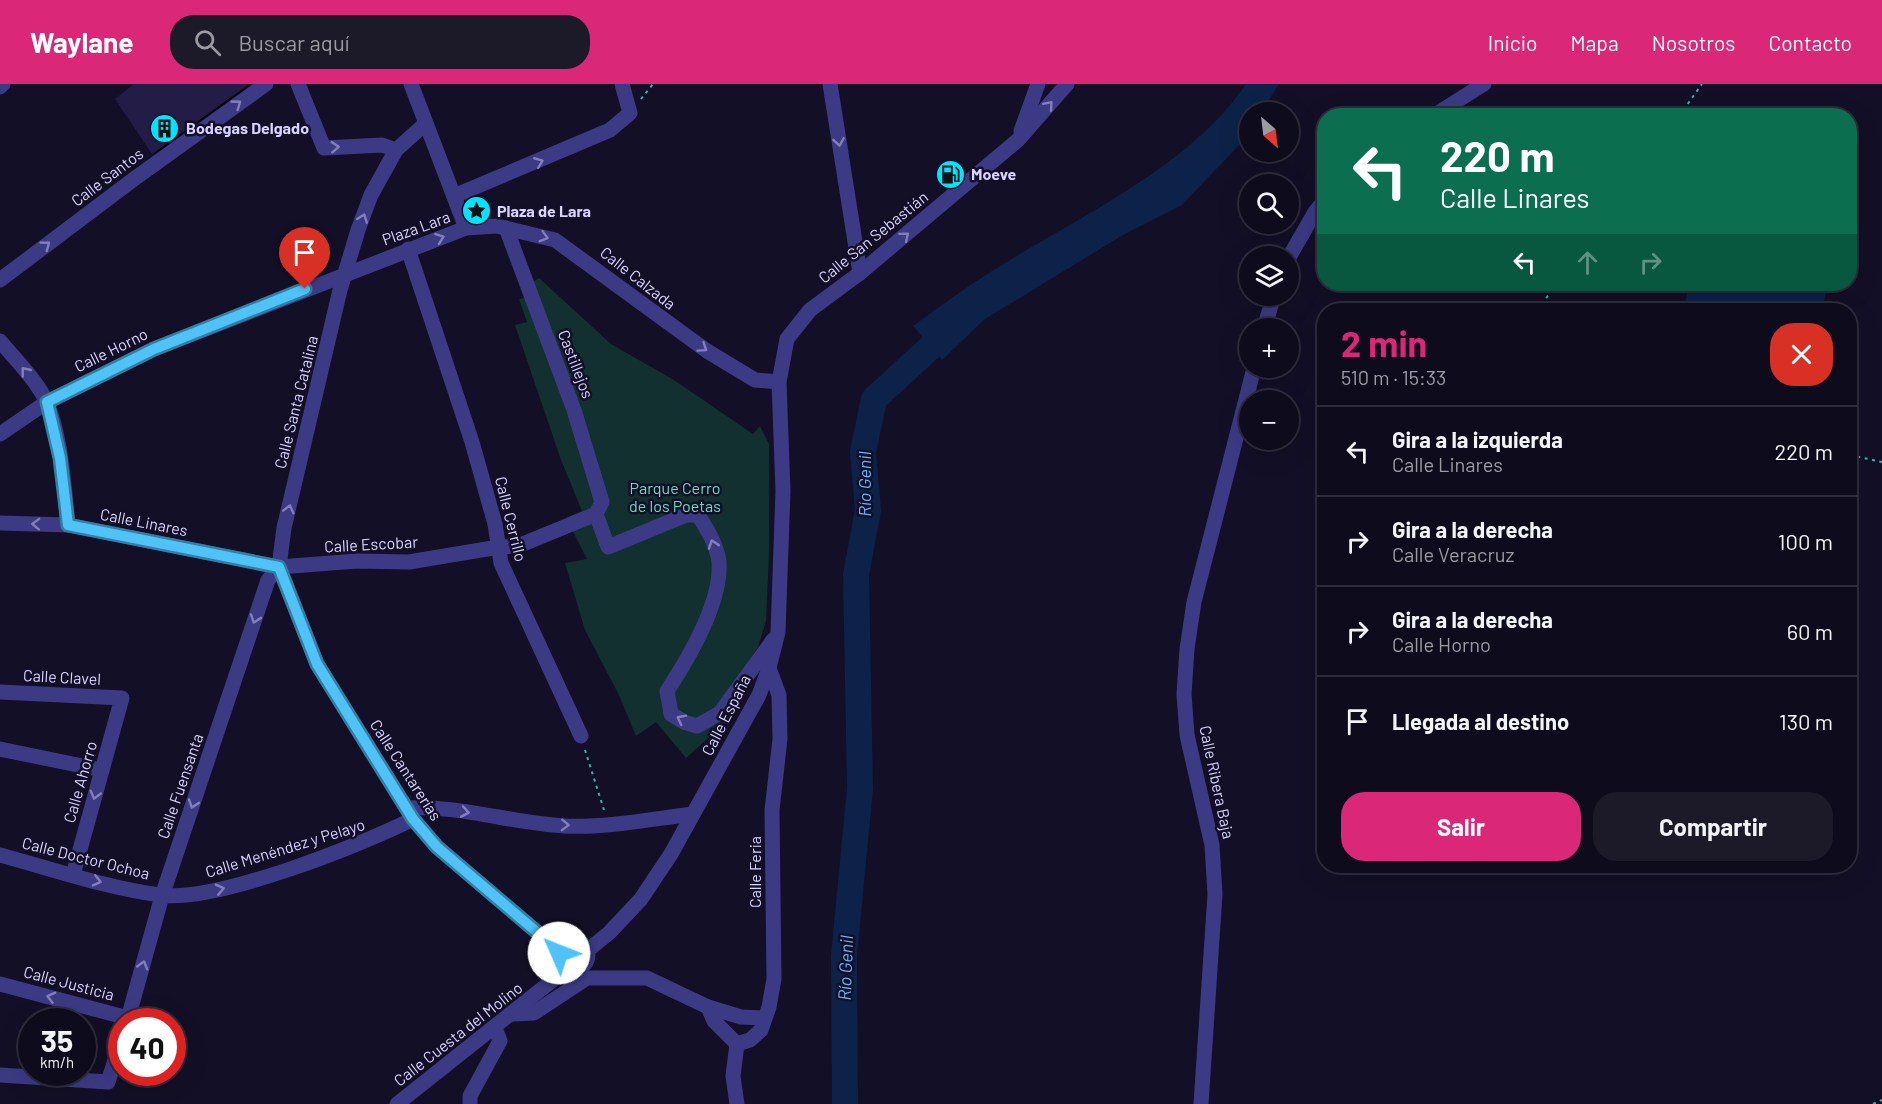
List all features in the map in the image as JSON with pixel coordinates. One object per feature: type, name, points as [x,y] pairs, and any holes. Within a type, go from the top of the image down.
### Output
[{"type":"street","name":"Calle Santos","points":[[0,280],[134,179],[266,84]]},
{"type":"street","points":[[298,84],[324,148],[382,145],[396,150]]},
{"type":"street","name":"Plaza Lara","points":[[346,274],[466,228],[411,84]]},
{"type":"street","points":[[454,196],[610,130],[630,113],[622,84]]},
{"type":"street","points":[[830,84],[860,273]]},
{"type":"street","points":[[1018,140],[1038,84]]},
{"type":"street","name":"Calle San Sebastián","points":[[780,382],[784,351],[795,328],[810,310],[860,273],[1018,140],[1067,84]]},
{"type":"street","points":[[1446,108],[1484,84]]},
{"type":"street","name":"Calle Santa Catalina","points":[[279,567],[284,528],[346,274],[371,195],[396,150],[425,124]]},
{"type":"street","points":[[1295,246],[1317,210]]},
{"type":"street","name":"Calle Calzada","points":[[466,228],[497,226],[555,240],[707,351],[755,380],[780,382]]},
{"type":"street","name":"Castillejos","points":[[506,228],[574,410],[602,502],[596,514]]},
{"type":"street","name":"Calle Cerrillo","points":[[408,249],[472,442],[501,563],[580,736]]},
{"type":"street","name":"Calle Horno","points":[[0,434],[47,402],[154,349],[346,274]]},
{"type":"street","points":[[0,341],[42,392],[47,402],[60,458],[68,525]]},
{"type":"street","name":"Calle Ribera Baja","points":[[1201,1104],[1215,894],[1212,845],[1187,735],[1184,694],[1187,649],[1194,602],[1251,378]]},
{"type":"street","name":"Calle España","points":[[588,950],[609,933],[641,899],[693,814],[759,695],[770,668],[778,632],[783,491],[780,382]]},
{"type":"street","points":[[596,514],[608,547],[686,515],[698,515],[711,537],[719,562],[716,587],[705,621],[687,662],[667,692],[671,714],[684,722],[697,726],[720,713],[778,632]]},
{"type":"street","name":"Calle Escobar","points":[[279,567],[357,561],[409,562],[518,546],[596,514]]},
{"type":"street","name":"Calle Linares","points":[[0,523],[68,525],[279,567]]},
{"type":"street","name":"Calle Cantarerías","points":[[279,567],[317,664],[410,813],[437,847],[538,933],[561,948]]},
{"type":"street","name":"Calle Fuensanta","points":[[131,1008],[162,896],[268,580],[279,567]]},
{"type":"street","name":"Calle Feria","points":[[737,1044],[750,1040],[760,1030],[770,1007],[774,979],[772,810],[780,739],[779,694],[770,668]]},
{"type":"street","name":"Calle Clavel","points":[[0,692],[122,698]]},
{"type":"street","name":"Calle Ahorro","points":[[73,875],[122,698]]},
{"type":"street","points":[[0,750],[102,770]]},
{"type":"street","points":[[410,813],[435,806],[564,826],[607,825],[693,814]]},
{"type":"street","name":"Calle Menéndez y Pelayo","points":[[162,896],[227,887],[377,837],[410,813]]},
{"type":"street","name":"Calle Doctor Ochoa","points":[[0,855],[162,896]]},
{"type":"street","points":[[573,940],[582,943],[588,950],[585,964],[577,969],[568,968],[561,962],[561,948],[573,940]]},
{"type":"street","name":"Calle Cuesta del Molino","points":[[398,1104],[568,968]]},
{"type":"street","points":[[513,1014],[534,1013],[587,978],[647,978],[708,1007],[741,1017],[764,1018]]},
{"type":"street","name":"Calle Justicia","points":[[0,984],[108,1014]]},
{"type":"street","points":[[708,1007],[714,1021],[737,1044],[733,1076],[736,1104]]},
{"type":"street","points":[[470,1104],[470,1096],[500,1041],[495,1028]]},
{"type":"street","points":[[0,1075],[108,1082]]},
{"type":"path","points":[[1685,108],[1702,84]]},
{"type":"path","points":[[1542,303],[1552,291]]},
{"type":"path","points":[[1857,457],[1882,462]]},
{"type":"path","points":[[580,736],[607,825]]},
{"type":"path","points":[[1873,1104],[1882,1100]]},
{"type":"green space","name":"Parque Cerro de los Poetas","points":[[539,278],[611,344],[674,380],[753,434],[760,426],[769,444],[769,554],[766,621],[758,647],[738,678],[749,686],[736,713],[686,758],[656,722],[636,736],[619,695],[585,630],[565,563],[587,559],[566,518],[582,511],[561,460],[515,325],[527,322],[519,299],[529,297],[534,281]]},
{"type":"water","points":[[1246,84],[1279,84],[1267,102],[1239,102],[1239,145],[1182,205],[1123,235],[985,319],[942,360],[913,326],[992,271],[1094,211],[1163,166],[1222,114]]},
{"type":"water","points":[[1688,291],[1826,291],[1824,303],[1685,303]]},
{"type":"building","name":"Bodegas Delgado","points":[[134,84],[249,84],[152,154],[115,99]]},
{"type":"waterway","name":"Río Genil","points":[[845,1104],[844,956],[860,788],[856,575],[868,510],[863,452],[874,399],[956,324]]},
{"type":"place","name":"Bodegas Delgado","points":[[165,128]]},
{"type":"place","name":"Moeve","points":[[950,174]]},
{"type":"place","name":"Plaza de Lara","points":[[476,211]]},
{"type":"route","points":[[305,289],[154,349],[47,402],[60,458],[68,525],[279,567],[317,664],[413,819],[437,847],[538,933],[561,948],[559,953]]}]
